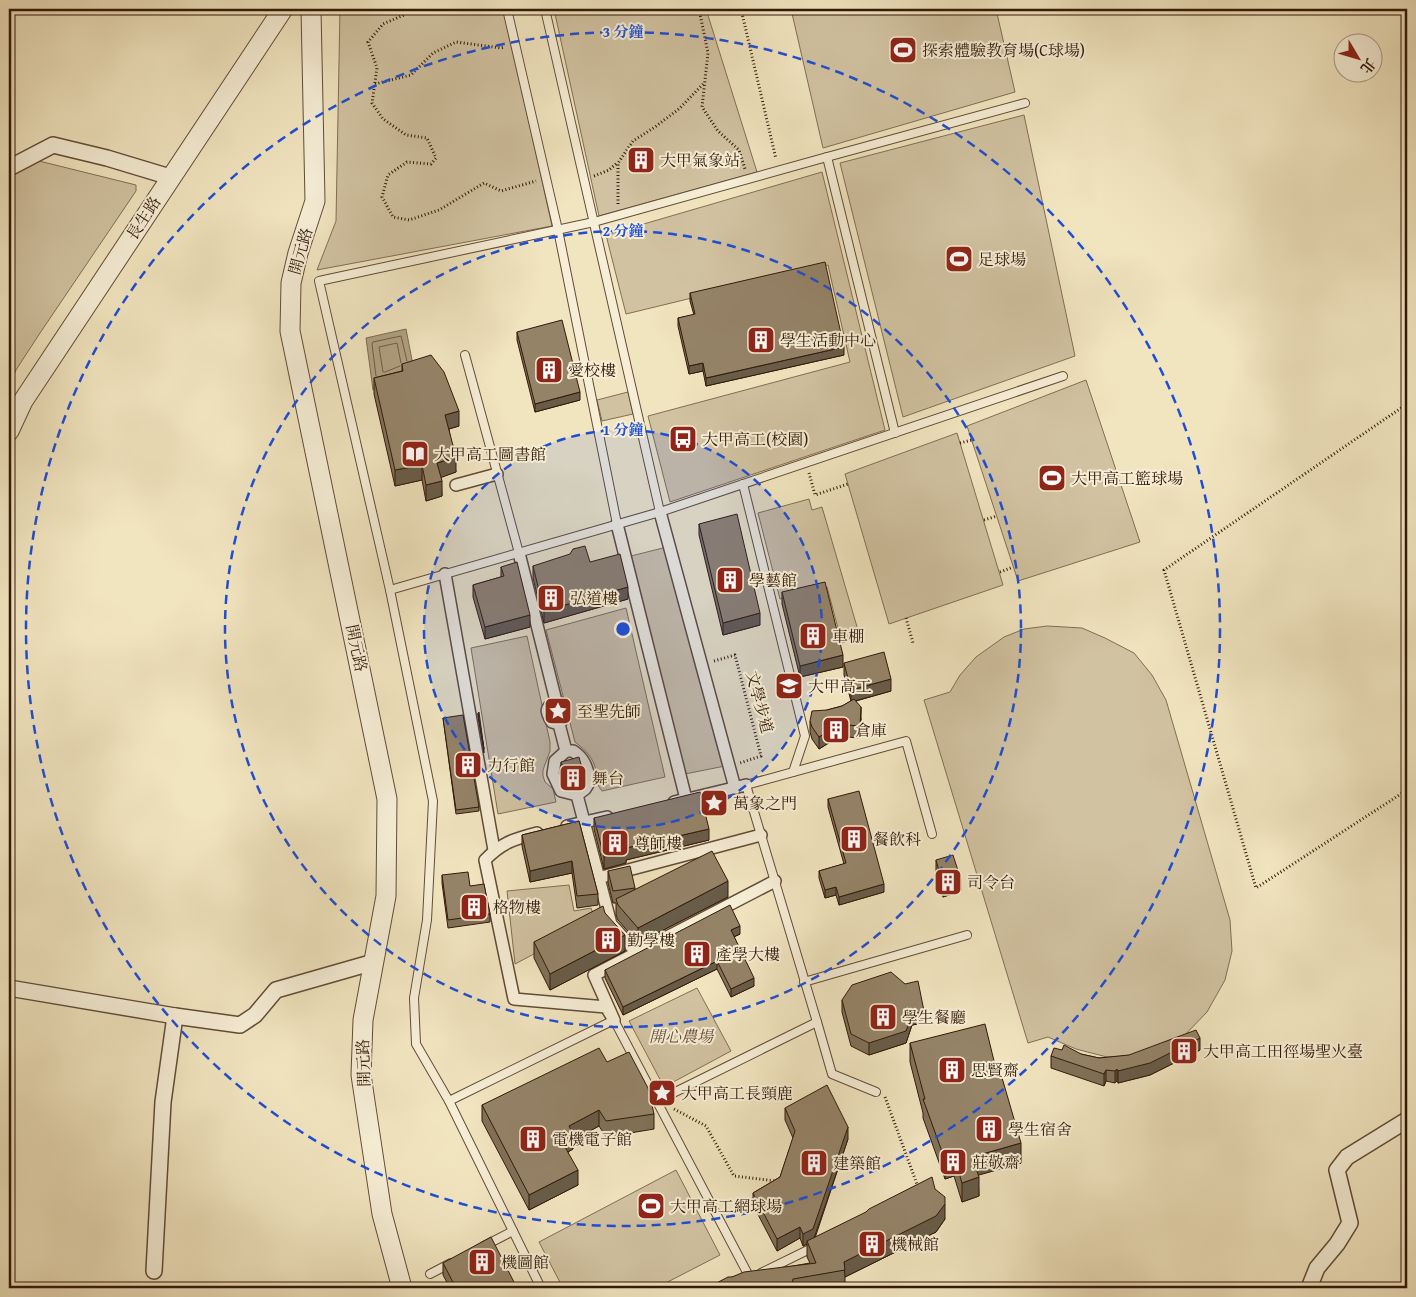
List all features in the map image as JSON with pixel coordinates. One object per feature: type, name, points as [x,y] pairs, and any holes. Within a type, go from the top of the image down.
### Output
[{"type":"street","name":"長生路","points":[[9,432],[23,401],[282,9]]},
{"type":"street","name":"開元路","points":[[311,9],[315,201],[298,253],[291,283],[290,331],[387,798],[386,896],[362,1020],[361,1075],[382,1214],[402,1288]]},
{"type":"street","points":[[9,168],[53,145],[107,158],[170,177]]},
{"type":"street","points":[[456,485],[497,474]]},
{"type":"street","points":[[658,806],[741,786],[729,766],[660,512]]},
{"type":"street","points":[[617,524],[686,799]]},
{"type":"street","points":[[519,553],[556,701],[564,705],[565,717],[559,724],[566,752]]},
{"type":"street","points":[[445,574],[494,850]]},
{"type":"street","points":[[573,751],[584,760],[589,774],[590,781],[585,789],[576,794],[561,791],[554,774],[555,760],[566,752],[573,751]]},
{"type":"street","points":[[576,794],[611,924],[637,953]]},
{"type":"street","points":[[614,1020],[606,1007],[514,999],[484,860],[494,850],[512,839],[621,814]]},
{"type":"street","points":[[598,878],[761,835]]},
{"type":"street","points":[[614,1020],[594,975],[775,881]]},
{"type":"street","points":[[9,988],[240,1025],[255,1015],[276,990],[374,962]]},
{"type":"street","points":[[154,1271],[163,1102],[175,1016]]},
{"type":"street","points":[[1309,1288],[1316,1268],[1337,1244],[1350,1223],[1337,1170],[1347,1157],[1407,1120]]},
{"type":"lane","points":[[507,9],[558,230],[617,524]]},
{"type":"lane","points":[[545,9],[660,512]]},
{"type":"lane","points":[[542,1288],[450,1101],[416,1044],[414,998],[427,920],[433,801],[390,590],[319,281],[594,222],[1025,103]]},
{"type":"lane","points":[[827,157],[895,433]]},
{"type":"lane","points":[[465,354],[519,553]]},
{"type":"lane","points":[[390,590],[660,512],[1063,376]]},
{"type":"lane","points":[[743,484],[805,736],[793,772]]},
{"type":"lane","points":[[876,1092],[832,1074],[761,835],[741,786],[906,741],[932,834]]},
{"type":"lane","points":[[804,982],[966,935]]},
{"type":"lane","points":[[450,1101],[614,1020],[658,1101],[747,1280],[820,1244]]},
{"type":"lane","points":[[658,1101],[817,1022]]},
{"type":"lane","points":[[480,1248],[513,1230]]},
{"type":"lane","points":[[430,1274],[455,1261]]},
{"type":"path","points":[[412,9],[404,15],[383,24],[368,42],[377,68],[372,103],[383,119],[406,135],[427,138],[436,158],[431,164],[407,162],[388,175],[382,198],[393,217],[409,220],[439,210],[484,184],[500,191],[546,179]]},
{"type":"path","points":[[699,9],[708,53],[702,107],[718,130],[739,150],[749,179]]},
{"type":"path","points":[[741,9],[779,170]]},
{"type":"path","points":[[375,84],[411,75],[434,53],[456,42],[501,48],[515,44]]},
{"type":"path","points":[[584,179],[609,170],[618,163],[633,141],[655,128],[680,108],[704,84]]},
{"type":"path","points":[[618,163],[618,215]]},
{"type":"path","points":[[1407,404],[1164,570],[1256,888],[1407,790]]},
{"type":"path","points":[[960,443],[972,440]]},
{"type":"path","points":[[805,463],[815,495],[848,484]]},
{"type":"path","points":[[984,520],[997,516]]},
{"type":"path","points":[[1000,572],[1013,567]]},
{"type":"path","points":[[906,618],[913,643]]},
{"type":"path","name":"文學步道","points":[[701,664],[735,655],[761,756],[729,766]]},
{"type":"path","points":[[876,1092],[885,1096],[920,1194]]},
{"type":"path","points":[[658,1101],[706,1126],[734,1176],[783,1182]]},
{"type":"green space","points":[[340,9],[504,9],[552,226],[317,270],[336,221]]},
{"type":"green space","points":[[554,9],[706,9],[757,172],[599,216]]},
{"type":"green space","name":"探索體驗教育場(C球場)","points":[[791,9],[996,9],[1015,92],[823,148]]},
{"type":"green space","name":"足球場","points":[[1024,115],[1075,356],[903,417],[840,163]]},
{"type":"green space","points":[[39,161],[136,185],[136,191],[38,336],[16,370],[9,385],[9,173]]},
{"type":"green space","points":[[822,172],[885,430],[670,502],[648,416],[850,362],[828,265],[626,314],[606,235]]},
{"type":"green space","name":"大甲高工籃球場","points":[[1086,380],[1140,542],[1018,581],[967,426]]},
{"type":"green space","points":[[628,392],[633,414],[602,421],[597,400]]},
{"type":"green space","points":[[957,433],[1003,585],[889,624],[845,474]]},
{"type":"green space","points":[[809,499],[812,510],[822,507],[860,637],[842,643],[827,587],[780,599],[758,513]]},
{"type":"green space","points":[[667,547],[725,766],[685,774],[627,557]]},
{"type":"green space","points":[[626,608],[665,777],[602,791],[597,781],[592,760],[575,742],[546,630]]},
{"type":"green space","points":[[1047,626],[1082,628],[1105,638],[1134,653],[1152,675],[1166,700],[1230,920],[1232,951],[1225,980],[1207,1012],[1183,1037],[1149,1052],[1111,1058],[1076,1049],[1048,1037],[1028,1043],[924,700],[950,692],[960,675],[976,657],[1004,637],[1024,629]]},
{"type":"green space","points":[[527,636],[550,742],[550,751],[543,770],[543,776],[545,782],[553,789],[556,802],[498,814],[471,648]]},
{"type":"green space","points":[[721,795],[724,800],[722,810],[712,813],[706,810],[704,800]]},
{"type":"green space","points":[[569,885],[574,911],[591,908],[596,921],[515,964],[507,891]]},
{"type":"green space","name":"開心農場","points":[[697,988],[731,1051],[664,1087],[629,1021]]},
{"type":"green space","name":"大甲高工網球場","points":[[676,1170],[720,1255],[656,1288],[563,1288],[539,1242]]},
{"type":"water","points":[[406,329],[412,360],[423,368],[373,390],[366,338]]},
{"type":"building","name":"學生活動中心","points":[[825,262],[844,347],[706,378],[703,363],[689,366],[678,318],[695,314],[690,293]]},
{"type":"building","name":"愛校樓","points":[[562,320],[580,392],[535,404],[517,332]]},
{"type":"building","points":[[431,355],[444,372],[459,411],[445,415],[456,457],[437,463],[442,481],[426,485],[422,465],[395,470],[374,378],[403,371],[402,364]]},
{"type":"building","name":"學藝館","points":[[737,514],[760,613],[723,623],[699,524]]},
{"type":"building","points":[[585,546],[590,562],[620,554],[628,587],[544,611],[533,566],[570,554],[573,549]]},
{"type":"building","points":[[517,562],[530,615],[485,627],[473,585],[504,576],[501,567]]},
{"type":"building","name":"車棚","points":[[825,582],[843,655],[800,666],[782,592]]},
{"type":"building","points":[[884,652],[891,679],[851,690],[844,663]]},
{"type":"building","points":[[854,699],[861,707],[860,726],[847,725],[835,727],[819,737],[810,721],[812,711],[842,706]]},
{"type":"building","points":[[479,712],[484,749],[478,713]]},
{"type":"building","points":[[463,715],[479,807],[456,810],[443,718]]},
{"type":"building","points":[[579,757],[582,768],[580,771],[571,774],[566,773],[561,762]]},
{"type":"building","name":"餐飲科","points":[[859,791],[884,884],[839,897],[836,887],[825,890],[819,871],[846,863],[828,799]]},
{"type":"building","points":[[700,792],[709,829],[626,848],[626,851],[604,857],[594,818]]},
{"type":"building","points":[[579,821],[598,894],[577,896],[572,861],[530,871],[522,835]]},
{"type":"building","points":[[712,851],[728,881],[638,928],[618,905],[616,899]]},
{"type":"building","points":[[953,855],[961,880],[943,885],[936,860]]},
{"type":"building","points":[[630,866],[635,888],[613,891],[608,871]]},
{"type":"building","name":"格物樓","points":[[468,872],[470,886],[484,884],[490,914],[448,920],[442,875]]},
{"type":"building","name":"產學大樓","points":[[730,905],[740,926],[731,930],[754,978],[731,989],[717,961],[623,1007],[605,970]]},
{"type":"building","points":[[603,906],[605,913],[625,935],[550,974],[534,942]]},
{"type":"building","name":"學生餐廳","points":[[891,972],[905,984],[918,981],[924,1011],[912,1014],[906,1031],[869,1043],[851,1034],[842,1000],[852,985]]},
{"type":"building","points":[[985,1024],[995,1065],[998,1064],[1021,1143],[972,1157],[979,1177],[962,1183],[954,1156],[945,1160],[923,1099],[925,1099],[910,1043]]},
{"type":"building","points":[[1196,1030],[1200,1038],[1150,1063],[1118,1071],[1117,1069],[1115,1071],[1106,1070],[1104,1074],[1051,1056],[1054,1048],[1062,1050],[1064,1045],[1081,1054],[1099,1058],[1129,1055]]},
{"type":"building","name":"電機電子館","points":[[599,1048],[607,1062],[629,1052],[648,1088],[654,1114],[606,1121],[599,1110],[569,1126],[573,1134],[561,1140],[578,1170],[529,1195],[482,1105]]},
{"type":"building","name":"建築館","points":[[827,1085],[848,1127],[813,1229],[803,1234],[800,1227],[777,1239],[753,1193],[780,1177],[795,1131],[785,1108]]},
{"type":"building","points":[[932,1177],[935,1189],[945,1197],[945,1204],[936,1216],[844,1262],[845,1270],[793,1279],[791,1288],[707,1288],[728,1277],[744,1272],[816,1263],[807,1241]]},
{"type":"building","name":"機圖館","points":[[491,1237],[517,1288],[456,1288],[443,1263]]},
{"type":"place","name":"探索體驗教育場(C球場)","points":[[903,50]]},
{"type":"place","name":"大甲氣象站","points":[[641,160]]},
{"type":"place","name":"足球場","points":[[959,259]]},
{"type":"place","name":"學生活動中心","points":[[761,340]]},
{"type":"place","name":"愛校樓","points":[[549,370]]},
{"type":"place","name":"大甲高工(校園)","points":[[683,439]]},
{"type":"place","name":"大甲高工圖書館","points":[[415,454]]},
{"type":"place","name":"大甲高工籃球場","points":[[1052,478]]},
{"type":"place","name":"學藝館","points":[[730,580]]},
{"type":"place","name":"弘道樓","points":[[551,598]]},
{"type":"place","name":"車棚","points":[[813,636]]},
{"type":"place","name":"大甲高工","points":[[789,686]]},
{"type":"place","name":"至聖先師","points":[[558,711]]},
{"type":"place","name":"倉庫","points":[[836,730]]},
{"type":"place","name":"力行館","points":[[468,765]]},
{"type":"place","name":"舞台","points":[[573,778]]},
{"type":"place","name":"萬象之門","points":[[714,803]]},
{"type":"place","name":"餐飲科","points":[[854,839]]},
{"type":"place","name":"尊師樓","points":[[615,843]]},
{"type":"place","name":"司令台","points":[[948,882]]},
{"type":"place","name":"格物樓","points":[[474,907]]},
{"type":"place","name":"勤學樓","points":[[608,940]]},
{"type":"place","name":"產學大樓","points":[[697,954]]},
{"type":"place","name":"學生餐廳","points":[[883,1017]]},
{"type":"place","name":"大甲高工田徑場聖火臺","points":[[1184,1051]]},
{"type":"place","name":"思賢齋","points":[[952,1070]]},
{"type":"place","name":"大甲高工長頸鹿","points":[[662,1093]]},
{"type":"place","name":"學生宿舍","points":[[989,1129]]},
{"type":"place","name":"電機電子館","points":[[533,1139]]},
{"type":"place","name":"莊敬齋","points":[[953,1162]]},
{"type":"place","name":"建築館","points":[[814,1163]]},
{"type":"place","name":"大甲高工網球場","points":[[651,1206]]},
{"type":"place","name":"機械館","points":[[872,1244]]},
{"type":"place","name":"機圖館","points":[[482,1262]]}]
